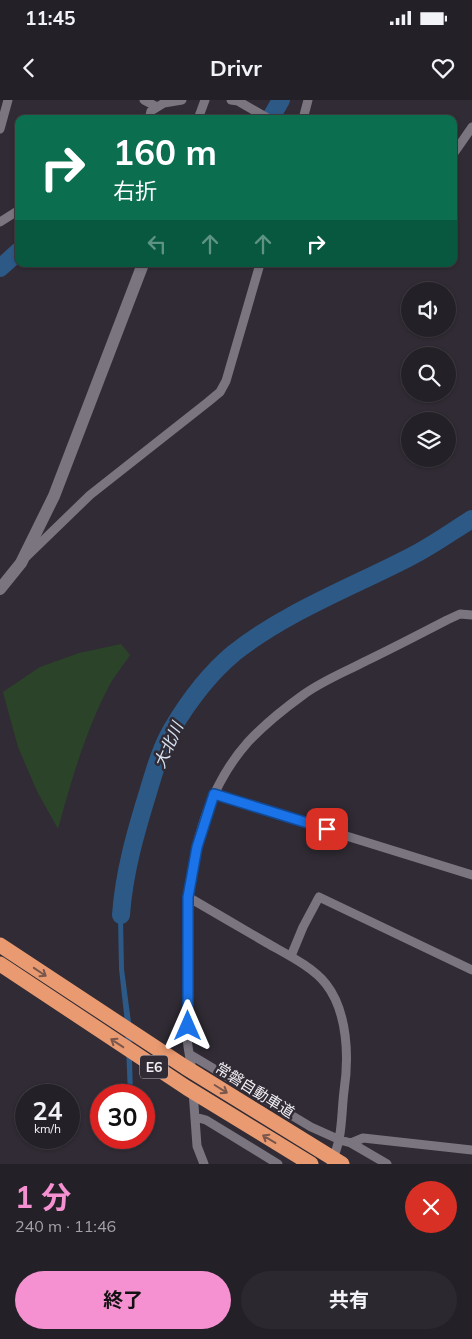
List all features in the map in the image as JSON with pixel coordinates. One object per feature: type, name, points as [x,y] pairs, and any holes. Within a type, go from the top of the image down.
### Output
[{"type":"highway","name":"常磐自動車道","points":[[0,945],[337,1164]]},
{"type":"highway","name":"E6","points":[[0,964],[187,1088],[311,1164]]},
{"type":"street","points":[[0,129],[8,100]]},
{"type":"street","points":[[144,100],[157,107]]},
{"type":"street","points":[[150,115],[151,111],[164,103],[182,100]]},
{"type":"street","points":[[199,115],[205,100]]},
{"type":"street","points":[[231,100],[238,101],[262,115]]},
{"type":"street","points":[[304,115],[308,100]]},
{"type":"street","points":[[457,149],[472,127]]},
{"type":"street","points":[[2,218],[15,212]]},
{"type":"street","points":[[21,563],[54,496],[142,267]]},
{"type":"street","points":[[0,588],[21,563],[90,495],[165,438],[220,392],[226,381],[259,267]]},
{"type":"street","points":[[204,1164],[197,1146],[191,1055],[187,1036],[188,897],[197,847],[214,794],[248,742],[304,694],[325,681],[447,620],[460,614],[471,614]]},
{"type":"street","points":[[214,794],[472,875]]},
{"type":"street","points":[[188,897],[291,956],[318,976],[326,984],[334,997],[344,1028],[347,1074],[340,1140],[336,1152],[337,1164]]},
{"type":"street","points":[[291,956],[303,927],[319,897],[472,970]]},
{"type":"street","points":[[191,1055],[311,1127],[350,1143],[387,1164]]},
{"type":"street","points":[[195,1117],[206,1120],[278,1164]]},
{"type":"street","points":[[350,1143],[363,1138],[472,1150]]},
{"type":"green space","points":[[121,644],[130,655],[110,684],[92,722],[73,775],[58,829],[37,791],[18,747],[3,692],[40,667],[79,653]]},
{"type":"water","points":[[120,890],[125,891],[123,918],[124,969],[131,1022],[133,1084],[128,1084],[125,1023],[119,969],[118,917]]},
{"type":"waterway","points":[[272,115],[281,100]]},
{"type":"waterway","points":[[0,268],[15,255]]},
{"type":"waterway","name":"大北川","points":[[121,915],[131,852],[159,759],[168,736],[178,719],[208,679],[234,653],[275,625],[418,553],[472,519]]},
{"type":"route","points":[[188,1026],[188,897],[197,847],[214,794],[327,829]]}]
